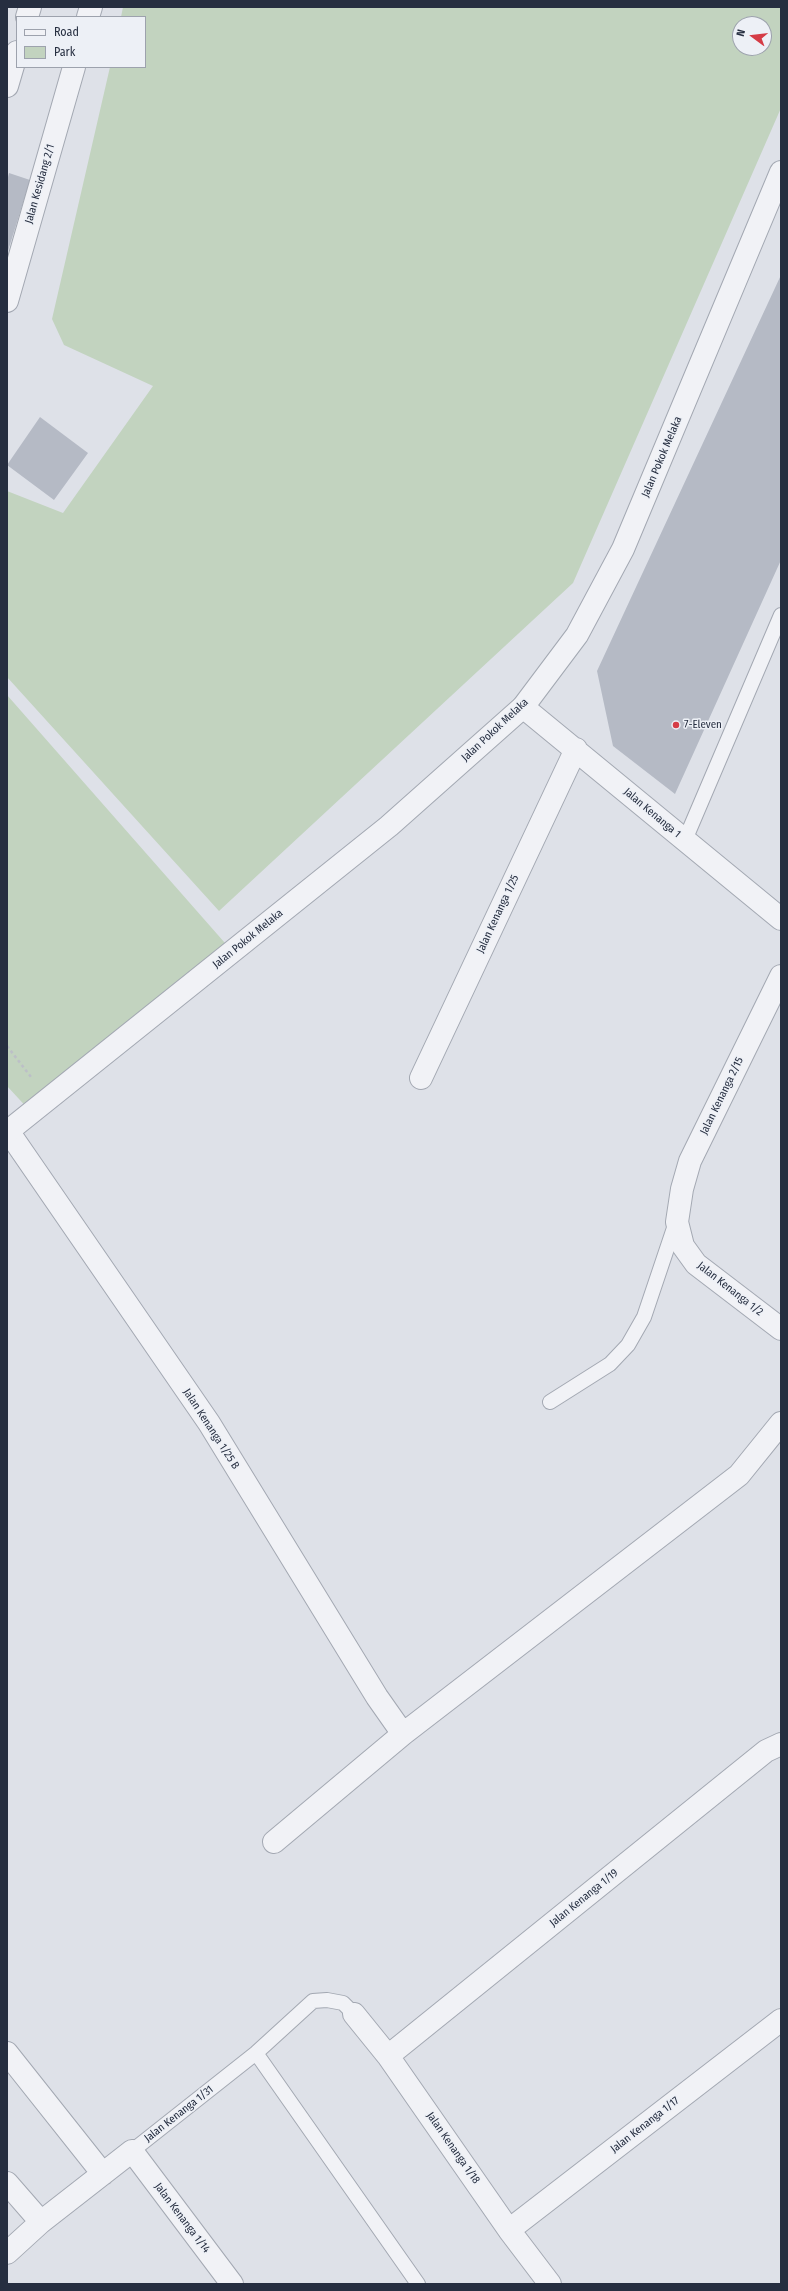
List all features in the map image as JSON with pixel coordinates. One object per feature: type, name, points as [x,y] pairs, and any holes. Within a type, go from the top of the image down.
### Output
[{"type":"street","points":[[7,86],[16,55]]},
{"type":"street","name":"Jalan Kesidang 2/1","points":[[7,301],[74,68]]},
{"type":"street","name":"Jalan Pokok Melaka","points":[[8,1131],[389,826],[523,707],[577,635],[623,549],[781,172]]},
{"type":"street","name":"Jalan Kenanga 1","points":[[523,707],[781,919]]},
{"type":"street","name":"Jalan Kenanga 1/25","points":[[421,1078],[576,749]]},
{"type":"street","name":"Jalan Kenanga 2/15","points":[[677,1222],[682,1189],[690,1161],[781,976]]},
{"type":"street","name":"Jalan Kenanga 1/25 B","points":[[8,1131],[209,1423],[377,1696],[403,1734]]},
{"type":"street","name":"Jalan Kenanga 1/2","points":[[677,1222],[683,1246],[696,1264],[781,1329]]},
{"type":"street","points":[[274,1842],[403,1734],[740,1475],[781,1422]]},
{"type":"street","name":"Jalan Kenanga 1/19","points":[[388,2056],[766,1751],[781,1744]]},
{"type":"street","name":"Jalan Kenanga 1/18","points":[[354,2014],[388,2056],[509,2230],[550,2284]]},
{"type":"street","name":"Jalan Kenanga 1/17","points":[[509,2230],[781,2020]]},
{"type":"street","points":[[7,2053],[103,2174]]},
{"type":"street","name":"Jalan Kenanga 1/31","points":[[7,2253],[41,2222],[132,2151]]},
{"type":"street","name":"Jalan Kenanga 1/14","points":[[132,2151],[232,2284]]},
{"type":"street","points":[[7,2183],[41,2222]]},
{"type":"lane","points":[[685,840],[781,615]]},
{"type":"lane","points":[[550,1402],[610,1364],[628,1345],[644,1318],[677,1222]]},
{"type":"lane","name":"Jalan Kenanga 1/31","points":[[132,2151],[256,2053],[312,2002],[327,2000],[343,2003],[354,2014]]},
{"type":"lane","points":[[256,2053],[418,2284]]},
{"type":"path","points":[[7,1046],[48,1099]]},
{"type":"green space","points":[[123,7],[781,7],[781,108],[573,583],[219,911],[7,677],[7,491],[63,513],[153,386],[64,345],[52,319],[110,68],[146,68],[146,16],[121,16]]},
{"type":"green space","points":[[7,695],[232,951],[31,1112],[7,1086]]},
{"type":"building","points":[[9,173],[30,180],[8,251],[7,181]]},
{"type":"building","points":[[781,275],[781,560],[675,794],[613,746],[597,671]]},
{"type":"building","points":[[40,417],[88,453],[54,500],[7,465]]},
{"type":"place","name":"7-Eleven","points":[[676,725]]}]
